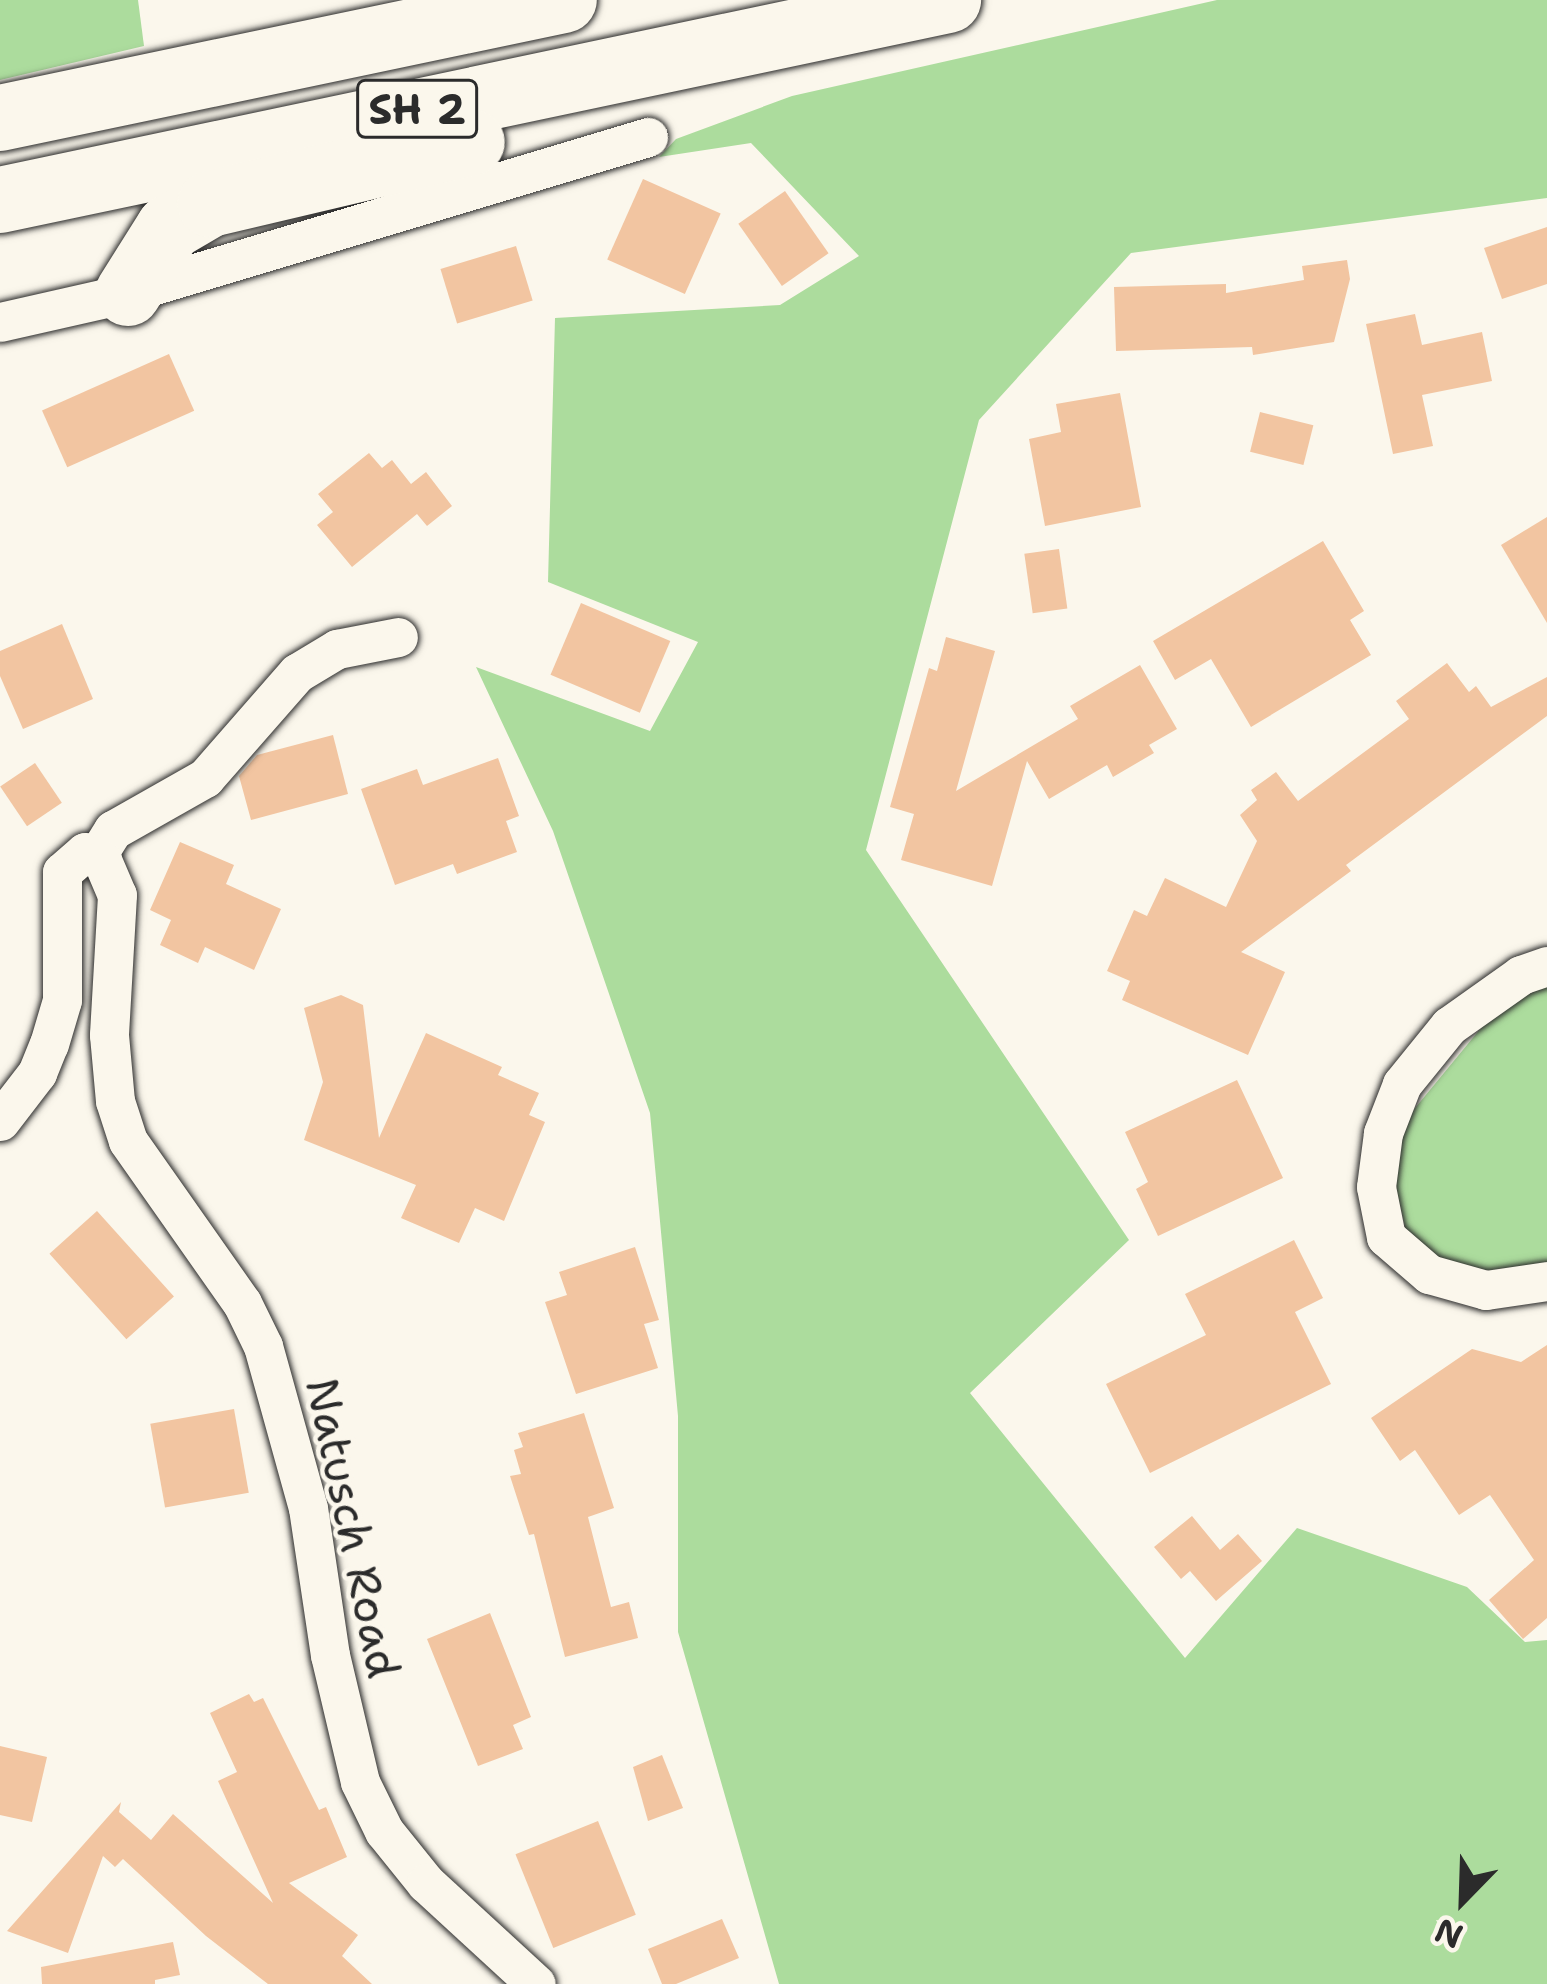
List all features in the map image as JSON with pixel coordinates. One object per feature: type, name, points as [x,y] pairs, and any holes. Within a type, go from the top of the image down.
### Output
[{"type":"highway","name":"SH 2","points":[[0,118],[564,0]]},
{"type":"highway","name":"SH 2","points":[[0,200],[948,0]]},
{"type":"highway","points":[[128,292],[169,228],[209,205],[491,137],[836,24]]},
{"type":"street","points":[[0,322],[128,292],[648,136]]},
{"type":"street","points":[[0,1120],[37,1073],[62,1000],[62,872],[74,857],[86,852],[96,857],[112,830],[205,778],[297,673],[338,649],[398,638]]},
{"type":"street","name":"Natusch Road","points":[[96,857],[111,873],[117,896],[109,1035],[115,1101],[128,1141],[242,1303],[263,1346],[308,1508],[341,1715],[360,1782],[384,1831],[426,1883],[536,1984]]},
{"type":"street","points":[[1547,966],[1521,975],[1449,1026],[1402,1084],[1383,1133],[1376,1187],[1386,1238],[1430,1274],[1486,1290],[1547,1281]]},
{"type":"green space","points":[[0,0],[138,0],[144,46],[0,80]]},
{"type":"green space","points":[[1217,0],[1547,0],[1547,198],[1131,253],[979,420],[866,850],[1129,1240],[970,1393],[1185,1658],[1297,1528],[1467,1587],[1525,1642],[1547,1640],[1547,1984],[779,1984],[678,1632],[678,1416],[650,1113],[553,831],[476,667],[650,731],[698,642],[548,582],[555,318],[780,305],[859,256],[751,143],[659,157],[676,139],[792,96]]},
{"type":"green space","points":[[1547,985],[1547,1264],[1490,1271],[1436,1259],[1407,1235],[1392,1173],[1397,1130],[1495,1011]]},
{"type":"building","points":[[643,179],[721,214],[685,294],[607,259]]},
{"type":"building","points":[[785,191],[829,253],[782,286],[738,224]]},
{"type":"building","points":[[1547,227],[1547,284],[1502,299],[1484,248]]},
{"type":"building","points":[[516,246],[533,301],[457,324],[440,269]]},
{"type":"building","points":[[1347,260],[1350,279],[1334,342],[1253,355],[1252,347],[1116,351],[1114,287],[1226,284],[1226,293],[1304,280],[1302,266]]},
{"type":"building","points":[[1415,314],[1422,345],[1482,332],[1492,381],[1422,395],[1433,446],[1393,454],[1366,324]]},
{"type":"building","points":[[169,354],[194,411],[67,467],[42,411]]},
{"type":"building","points":[[1120,393],[1141,507],[1045,526],[1029,439],[1061,432],[1056,404]]},
{"type":"building","points":[[1260,412],[1313,425],[1303,465],[1250,452]]},
{"type":"building","points":[[369,453],[382,468],[392,460],[411,484],[426,472],[452,506],[427,526],[417,514],[352,567],[317,525],[333,512],[318,494]]},
{"type":"building","points":[[1547,517],[1547,623],[1501,545]]},
{"type":"building","points":[[1323,541],[1364,611],[1350,620],[1371,655],[1251,727],[1211,659],[1175,680],[1153,641]]},
{"type":"building","points":[[1059,549],[1067,608],[1033,613],[1024,554]]},
{"type":"building","points":[[581,603],[670,641],[640,713],[551,675]]},
{"type":"building","points":[[62,624],[93,699],[23,729],[0,676],[0,651]]},
{"type":"building","points":[[946,637],[995,651],[956,791],[1078,719],[1070,706],[1140,665],[1177,729],[1149,745],[1154,753],[1113,777],[1107,765],[1049,799],[1027,761],[992,886],[901,860],[914,814],[890,807],[929,668],[937,671]]},
{"type":"building","points":[[1447,663],[1469,692],[1476,686],[1491,707],[1547,677],[1547,716],[1346,865],[1351,871],[1241,952],[1285,972],[1248,1055],[1122,1000],[1130,981],[1107,971],[1134,910],[1147,916],[1165,878],[1226,907],[1257,841],[1240,815],[1257,800],[1251,790],[1276,772],[1298,801],[1409,719],[1396,701]]},
{"type":"building","points":[[333,735],[348,794],[251,820],[239,776],[257,755]]},
{"type":"building","points":[[498,758],[519,816],[506,821],[517,852],[457,874],[453,864],[395,885],[361,789],[417,769],[423,785]]},
{"type":"building","points":[[35,763],[62,803],[27,826],[0,786]]},
{"type":"building","points":[[180,842],[234,865],[226,884],[281,909],[254,970],[205,947],[198,963],[160,945],[171,920],[150,910]]},
{"type":"building","points":[[341,995],[363,1005],[379,1138],[426,1033],[502,1067],[498,1075],[539,1093],[529,1115],[545,1122],[504,1221],[475,1208],[459,1243],[401,1218],[416,1185],[304,1140],[323,1082],[304,1008]]},
{"type":"building","points":[[1237,1080],[1283,1178],[1158,1236],[1136,1189],[1148,1182],[1125,1132]]},
{"type":"building","points":[[97,1211],[174,1296],[126,1339],[49,1254]]},
{"type":"building","points":[[1294,1240],[1323,1298],[1295,1312],[1331,1384],[1150,1473],[1106,1384],[1206,1335],[1185,1294]]},
{"type":"building","points":[[635,1247],[659,1320],[644,1324],[658,1368],[576,1394],[545,1302],[567,1295],[559,1272]]},
{"type":"building","points":[[1547,1345],[1547,1618],[1523,1639],[1489,1600],[1534,1560],[1490,1495],[1459,1515],[1415,1450],[1400,1461],[1371,1418],[1472,1349],[1521,1362]]},
{"type":"building","points":[[234,1409],[249,1493],[165,1507],[150,1424]]},
{"type":"building","points":[[584,1413],[614,1508],[588,1517],[611,1607],[629,1602],[638,1638],[565,1657],[534,1534],[529,1535],[510,1476],[521,1474],[514,1450],[523,1447],[518,1433]]},
{"type":"building","points":[[1192,1516],[1220,1550],[1238,1534],[1262,1561],[1216,1601],[1190,1571],[1181,1579],[1154,1547]]},
{"type":"building","points":[[490,1613],[531,1717],[513,1725],[523,1749],[478,1766],[427,1639]]},
{"type":"building","points":[[249,1694],[254,1702],[263,1698],[319,1810],[326,1807],[347,1857],[289,1883],[358,1935],[342,1956],[372,1984],[268,1984],[206,1936],[123,1859],[115,1867],[103,1856],[68,1953],[7,1931],[121,1802],[119,1812],[151,1840],[173,1814],[273,1903],[218,1781],[237,1772],[210,1713]]},
{"type":"building","points":[[0,1746],[47,1757],[32,1822],[0,1815]]},
{"type":"building","points":[[662,1755],[683,1808],[648,1821],[633,1767]]},
{"type":"building","points":[[598,1821],[636,1915],[553,1948],[515,1854]]},
{"type":"building","points":[[722,1919],[739,1958],[676,1984],[662,1984],[648,1949]]},
{"type":"building","points":[[173,1942],[180,1975],[155,1980],[155,1984],[42,1984],[41,1967]]}]
